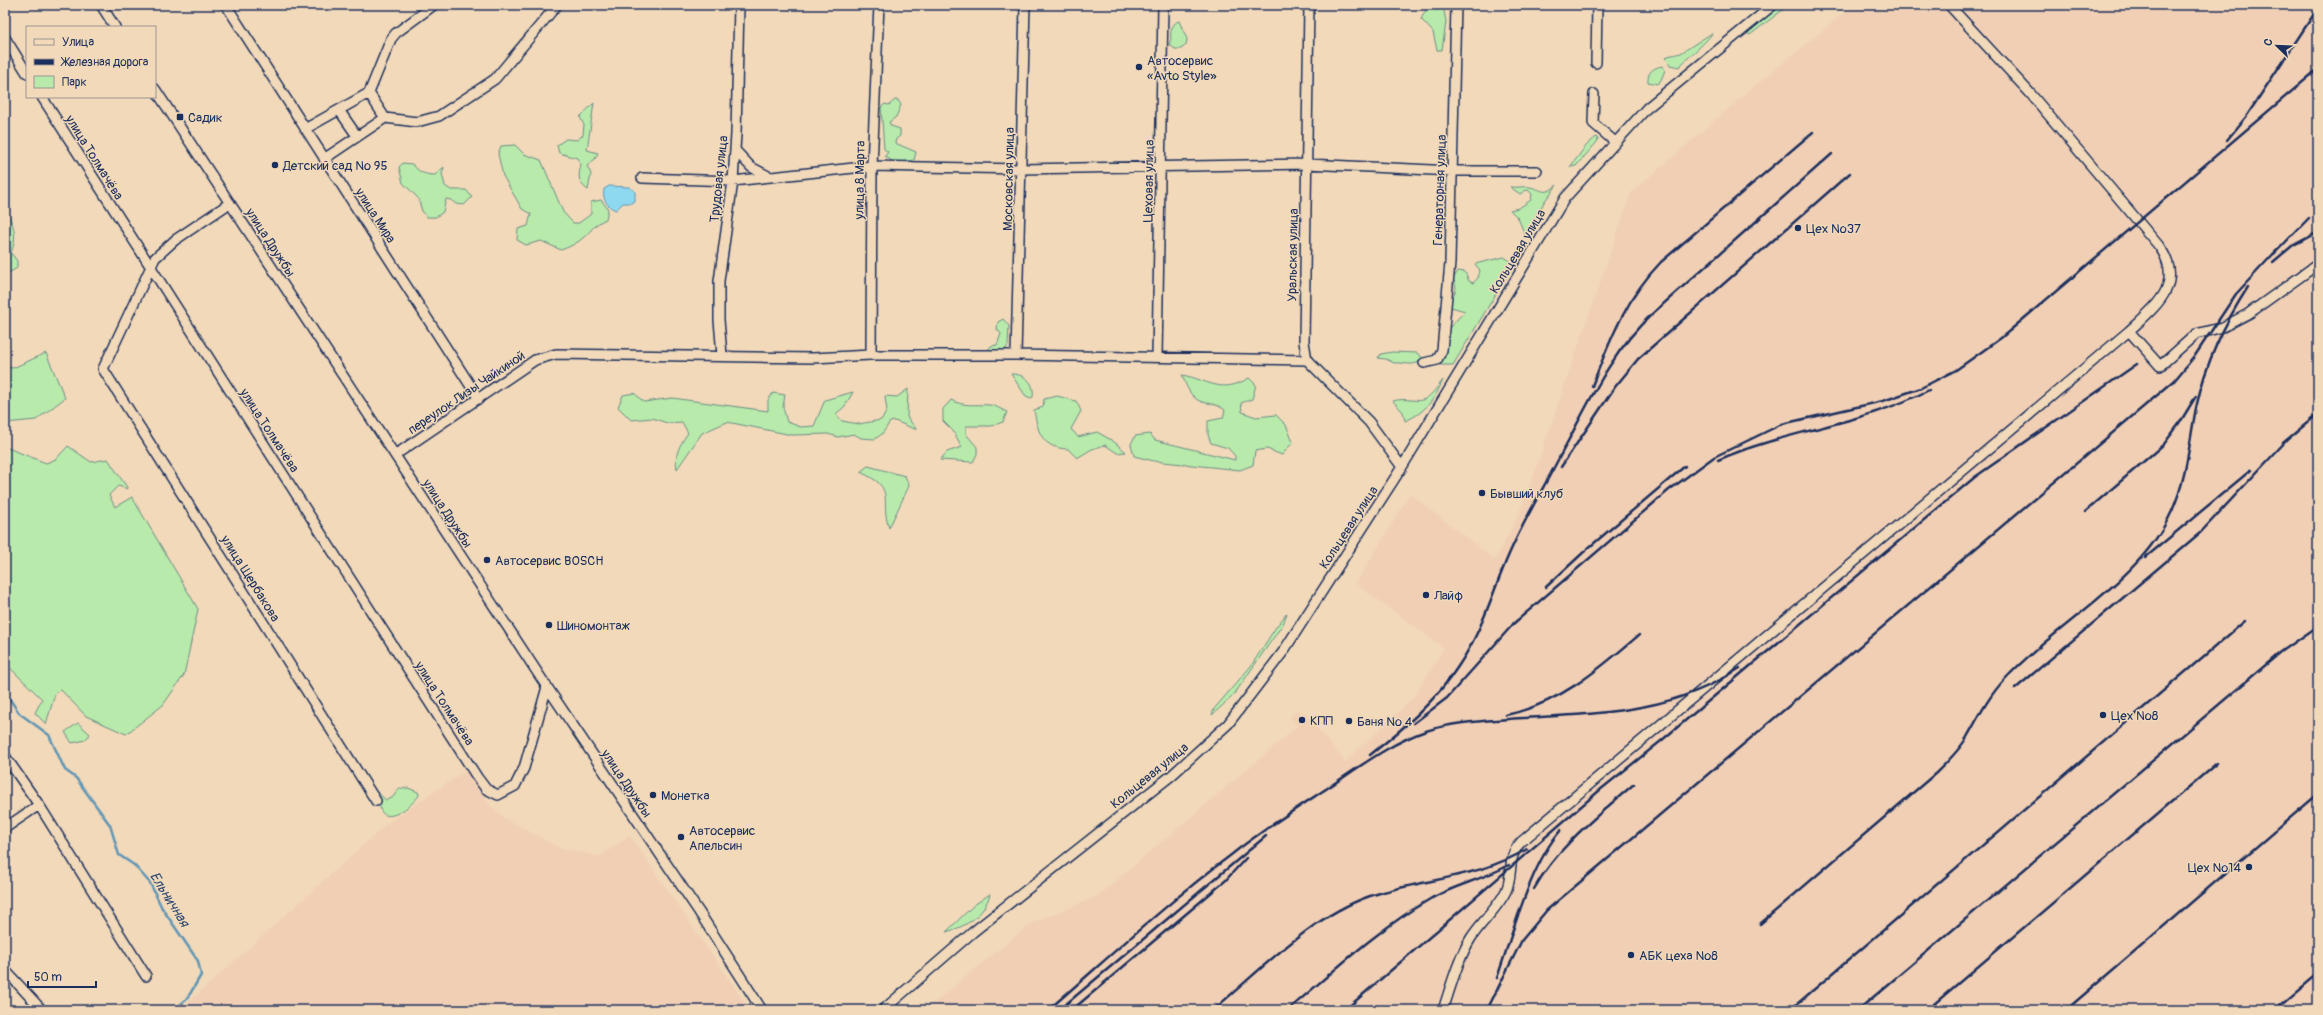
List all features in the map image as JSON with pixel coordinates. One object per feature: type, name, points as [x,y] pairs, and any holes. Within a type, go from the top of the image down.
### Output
[{"type":"street","points":[[101,5],[114,26]]},
{"type":"street","name":"улица Мира","points":[[226,5],[479,399]]},
{"type":"street","points":[[305,129],[369,93],[391,39],[396,33],[434,5]]},
{"type":"street","points":[[324,158],[385,118],[417,122],[439,116],[495,79],[557,5]]},
{"type":"street","name":"Трудовая улица","points":[[722,355],[719,320],[719,281],[733,181],[739,5]]},
{"type":"street","name":"улица 8 Марта","points":[[871,355],[872,166],[879,5]]},
{"type":"street","name":"Московская улица","points":[[1016,355],[1025,5]]},
{"type":"street","name":"Цеховая улица","points":[[1158,357],[1162,166],[1163,5]]},
{"type":"street","name":"Уральская улица","points":[[1307,360],[1304,342],[1309,5]]},
{"type":"street","name":"Генераторная улица","points":[[1424,362],[1437,360],[1442,350],[1450,263],[1456,5]]},
{"type":"street","points":[[1596,63],[1597,5]]},
{"type":"street","name":"Кольцевая улица","points":[[883,1010],[979,927],[1172,775],[1228,724],[1286,646],[1402,467],[1547,224],[1565,198],[1615,142],[1668,90],[1773,5]]},
{"type":"street","points":[[1443,1010],[1471,938],[1503,897],[1507,889],[1511,858],[1521,842],[2129,331],[2159,301],[2166,290],[2170,269],[2168,258],[2030,93],[1949,5]]},
{"type":"street","points":[[5,38],[26,71]]},
{"type":"street","name":"улица Дружбы","points":[[156,91],[547,688],[700,912],[762,1010]]},
{"type":"street","points":[[369,93],[385,118]]},
{"type":"street","points":[[1594,94],[1593,123],[1615,142]]},
{"type":"street","name":"улица Толмачёва","points":[[43,98],[150,268],[486,789],[498,795],[515,786],[524,768],[547,688]]},
{"type":"street","points":[[339,110],[357,136]]},
{"type":"street","points":[[735,150],[752,167],[770,177]]},
{"type":"street","points":[[642,178],[733,181],[872,166],[1021,169],[1307,164],[1453,172],[1537,171]]},
{"type":"street","points":[[150,268],[162,250],[230,203]]},
{"type":"street","points":[[2129,331],[2160,366],[2196,334],[2223,327],[2239,320],[2318,264]]},
{"type":"street","name":"улица Щербакова","points":[[150,268],[103,369],[376,801]]},
{"type":"street","name":"переулок Лизы Чайкиной","points":[[395,456],[536,360],[546,356],[722,355],[813,358],[871,355],[1016,355],[1307,360]]},
{"type":"street","points":[[1307,360],[1369,422],[1402,467]]},
{"type":"street","points":[[5,756],[39,805],[146,976]]},
{"type":"street","points":[[5,828],[39,805]]},
{"type":"street","points":[[5,970],[42,1010]]},
{"type":"shaded area","points":[[1854,5],[2318,5],[2318,1010],[925,1010],[1032,923],[1096,897],[1109,887],[1298,726],[1290,717],[1298,710],[1301,713],[1303,711],[1345,762],[1413,698],[1444,648],[1356,584],[1410,494],[1495,560],[1518,516],[1531,483],[1631,193],[1756,85]]},
{"type":"shaded area","points":[[467,770],[490,805],[504,818],[562,849],[600,856],[630,836],[750,1010],[180,1010],[388,823]]},
{"type":"green space","points":[[1429,5],[1443,5],[1446,22],[1442,50],[1437,50],[1433,32],[1421,19]]},
{"type":"green space","points":[[1782,5],[1789,5],[1750,35],[1746,33]]},
{"type":"green space","points":[[1179,21],[1187,39],[1186,45],[1181,49],[1175,49],[1169,44],[1174,24]]},
{"type":"green space","points":[[1712,33],[1711,36],[1679,67],[1670,65],[1666,58],[1668,56],[1681,53]]},
{"type":"green space","points":[[1662,66],[1665,70],[1661,80],[1657,84],[1648,82],[1648,76],[1651,71]]},
{"type":"green space","points":[[895,100],[898,100],[901,105],[896,117],[889,122],[891,126],[900,129],[900,136],[896,139],[895,143],[916,152],[914,160],[895,163],[885,156],[888,152],[884,149],[881,107],[885,104],[889,105]]},
{"type":"green space","points":[[594,103],[587,150],[598,153],[595,159],[587,166],[591,174],[588,190],[582,185],[579,176],[581,165],[577,158],[559,153],[557,145],[566,139],[577,140],[583,135],[584,125],[580,117]]},
{"type":"green space","points":[[1596,137],[1598,139],[1597,142],[1576,166],[1570,167],[1586,146]]},
{"type":"green space","points":[[515,145],[524,154],[541,160],[563,212],[573,223],[579,223],[591,214],[591,202],[601,200],[608,209],[606,219],[596,225],[579,241],[561,250],[541,241],[526,245],[517,240],[518,229],[528,226],[531,214],[522,209],[503,176],[498,154],[501,146]]},
{"type":"green space","points":[[403,163],[412,164],[422,172],[431,175],[435,175],[444,167],[442,174],[445,186],[451,190],[466,190],[472,197],[464,205],[456,204],[451,200],[446,199],[443,212],[436,217],[427,217],[422,211],[418,198],[403,183],[399,167]]},
{"type":"green space","points":[[1557,185],[1544,202],[1527,235],[1525,235],[1518,218],[1510,210],[1519,208],[1531,200],[1532,194],[1528,190],[1520,194],[1510,187],[1530,187],[1541,191],[1546,191]]},
{"type":"green space","points":[[5,208],[11,220],[15,235],[11,253],[17,261],[17,268],[5,275]]},
{"type":"green space","points":[[1504,257],[1512,262],[1511,269],[1453,365],[1441,365],[1439,359],[1450,327],[1465,311],[1451,307],[1450,303],[1456,289],[1453,279],[1458,271],[1465,272],[1469,281],[1473,283],[1478,278],[1480,270],[1475,264]]},
{"type":"green space","points":[[1003,319],[1009,326],[1008,346],[1003,352],[987,351],[991,346],[997,345],[1001,334],[997,329],[998,322]]},
{"type":"green space","points":[[1392,352],[1417,353],[1423,358],[1417,363],[1411,364],[1394,363],[1386,359],[1377,358],[1381,354]]},
{"type":"green space","points":[[46,353],[65,398],[36,420],[5,423],[5,367],[13,368]]},
{"type":"green space","points":[[1011,374],[1021,375],[1031,383],[1033,397],[1030,398],[1025,395]]},
{"type":"green space","points":[[1182,375],[1223,386],[1239,383],[1249,378],[1256,385],[1252,399],[1241,403],[1242,412],[1256,417],[1276,415],[1286,425],[1293,442],[1282,455],[1267,449],[1255,451],[1253,465],[1240,470],[1154,461],[1134,456],[1131,444],[1135,436],[1150,434],[1155,440],[1235,460],[1235,456],[1228,448],[1211,443],[1208,435],[1208,421],[1223,418],[1225,410],[1217,405],[1202,402],[1194,398]]},
{"type":"green space","points":[[1443,380],[1433,399],[1424,410],[1405,421],[1403,412],[1393,401],[1425,399]]},
{"type":"green space","points":[[908,389],[907,417],[917,430],[895,421],[890,422],[882,434],[875,439],[861,438],[854,434],[838,437],[828,434],[792,435],[727,422],[702,433],[677,469],[676,459],[678,450],[688,433],[682,422],[667,423],[652,418],[631,420],[618,407],[623,395],[634,393],[644,402],[672,398],[768,411],[768,400],[773,393],[785,395],[783,407],[787,422],[801,427],[814,426],[825,400],[853,392],[845,406],[836,414],[842,421],[859,424],[881,420],[887,411],[885,396],[897,397]]},
{"type":"green space","points":[[1057,396],[1076,401],[1081,411],[1071,429],[1078,437],[1097,432],[1113,441],[1126,452],[1117,453],[1105,445],[1092,449],[1077,458],[1068,449],[1052,446],[1047,442],[1043,438],[1037,426],[1034,410],[1043,407],[1044,399]]},
{"type":"green space","points":[[951,400],[965,404],[991,405],[1007,412],[1003,422],[991,426],[966,426],[966,434],[977,447],[977,454],[973,462],[940,460],[947,452],[962,447],[953,431],[943,421],[943,409]]},
{"type":"green space","points":[[68,446],[91,462],[108,459],[128,489],[118,486],[109,495],[115,507],[132,497],[198,609],[184,675],[163,705],[126,734],[86,716],[60,689],[55,694],[46,724],[35,713],[42,699],[5,663],[5,447],[46,463],[56,459]]},
{"type":"green space","points":[[868,466],[905,476],[909,486],[889,528],[886,518],[885,496],[883,489],[872,478],[860,472]]},
{"type":"green space","points":[[1287,613],[1283,624],[1233,696],[1212,715],[1214,709],[1251,666],[1276,627]]},
{"type":"green space","points":[[78,723],[90,734],[85,740],[72,743],[65,732]]},
{"type":"green space","points":[[408,788],[418,792],[419,795],[417,799],[402,811],[390,816],[385,815],[381,811],[378,793],[386,800],[392,798],[399,789]]},
{"type":"green space","points":[[990,894],[984,908],[974,919],[961,927],[946,932],[974,905]]},
{"type":"water","points":[[609,186],[629,187],[635,191],[635,201],[632,203],[623,203],[616,210],[613,209],[608,205],[604,196],[604,189]]},
{"type":"waterway","name":"Ельничная","points":[[5,692],[19,713],[49,735],[65,770],[76,778],[110,825],[119,855],[134,865],[150,883],[162,908],[198,961],[201,975],[187,999],[174,1010]]},
{"type":"railway","points":[[2227,140],[2246,117],[2318,8]]},
{"type":"railway","points":[[1513,624],[1669,490],[1714,457],[1782,424],[1883,401],[1921,388],[1956,370],[2001,338],[2318,69]]},
{"type":"railway","points":[[1592,386],[1605,352],[1620,320],[1638,290],[1661,262],[1813,132]]},
{"type":"railway","points":[[1370,755],[1407,725],[1418,714],[1440,691],[1459,665],[1475,638],[1521,528],[1589,401],[1623,346],[1652,314],[1832,154]]},
{"type":"railway","points":[[1561,467],[1615,387],[1638,359],[1850,173]]},
{"type":"railway","points":[[2274,254],[2309,218]]},
{"type":"railway","points":[[2273,262],[2292,246],[2318,232]]},
{"type":"railway","points":[[1487,1010],[1522,940],[1547,910],[2174,381],[2194,357],[2236,294],[2277,250]]},
{"type":"railway","points":[[1760,924],[1936,773],[1960,747],[1989,699],[2005,679],[2049,639],[2119,581],[2140,559],[2158,536],[2172,511],[2181,486],[2196,408],[2210,360],[2223,330],[2248,287]]},
{"type":"railway","points":[[1345,1010],[1600,790],[1661,741],[1975,477],[2137,364]]},
{"type":"railway","points":[[1718,460],[1770,441],[1851,420],[1903,402],[1929,390]]},
{"type":"railway","points":[[2085,512],[2164,444],[2179,424],[2196,396]]},
{"type":"railway","points":[[2283,443],[2318,414]]},
{"type":"railway","points":[[2015,689],[2201,532],[2287,440]]},
{"type":"railway","points":[[1546,587],[1586,550],[1685,466]]},
{"type":"railway","points":[[2146,557],[2251,470]]},
{"type":"railway","points":[[1414,723],[1447,698],[1516,621]]},
{"type":"railway","points":[[1790,1010],[2245,621]]},
{"type":"railway","points":[[1858,1010],[2281,652],[2318,626]]},
{"type":"railway","points":[[1506,715],[1525,710],[1561,694],[1593,673],[1639,635]]},
{"type":"railway","points":[[1048,1010],[1161,911],[1242,846],[1362,765],[1400,742],[1426,731],[1457,724],[1488,720],[1600,713],[1657,704],[1713,684],[1740,668]]},
{"type":"railway","points":[[1927,1010],[2217,763]]},
{"type":"railway","points":[[1534,889],[1544,873],[1566,845],[1592,820],[1634,784]]},
{"type":"railway","points":[[2066,1010],[2318,794]]},
{"type":"railway","points":[[1497,978],[1531,880],[1550,845],[1561,830]]},
{"type":"railway","points":[[1059,1010],[1266,836]]},
{"type":"railway","points":[[1213,1010],[1287,946],[1327,917],[1348,905],[1390,890],[1450,877],[1490,866],[1509,859],[1527,849]]},
{"type":"railway","points":[[1072,1010],[1225,881],[1246,858]]},
{"type":"railway","points":[[1288,1010],[1374,937],[1411,911],[1440,894],[1509,865]]},
{"type":"railway","points":[[2274,1010],[2318,973]]},
{"type":"place","name":"Автосервис «Avto Style»","points":[[1139,67]]},
{"type":"place","name":"Садик","points":[[180,117]]},
{"type":"place","name":"Детский сад № 95","points":[[275,165]]},
{"type":"place","name":"Цех №37","points":[[1798,228]]},
{"type":"place","name":"Бывший клуб","points":[[1482,493]]},
{"type":"place","name":"Автосервис BOSCH","points":[[487,560]]},
{"type":"place","name":"Лайф","points":[[1426,595]]},
{"type":"place","name":"Шиномонтаж","points":[[549,625]]},
{"type":"place","name":"Цех №8","points":[[2103,715]]},
{"type":"place","name":"КПП","points":[[1302,720]]},
{"type":"place","name":"Баня № 4","points":[[1349,721]]},
{"type":"place","name":"Монетка","points":[[653,795]]},
{"type":"place","name":"Автосервис Апельсин","points":[[681,837]]},
{"type":"place","name":"Цех №14","points":[[2249,867]]},
{"type":"place","name":"АБК цеха №8","points":[[1631,955]]}]
